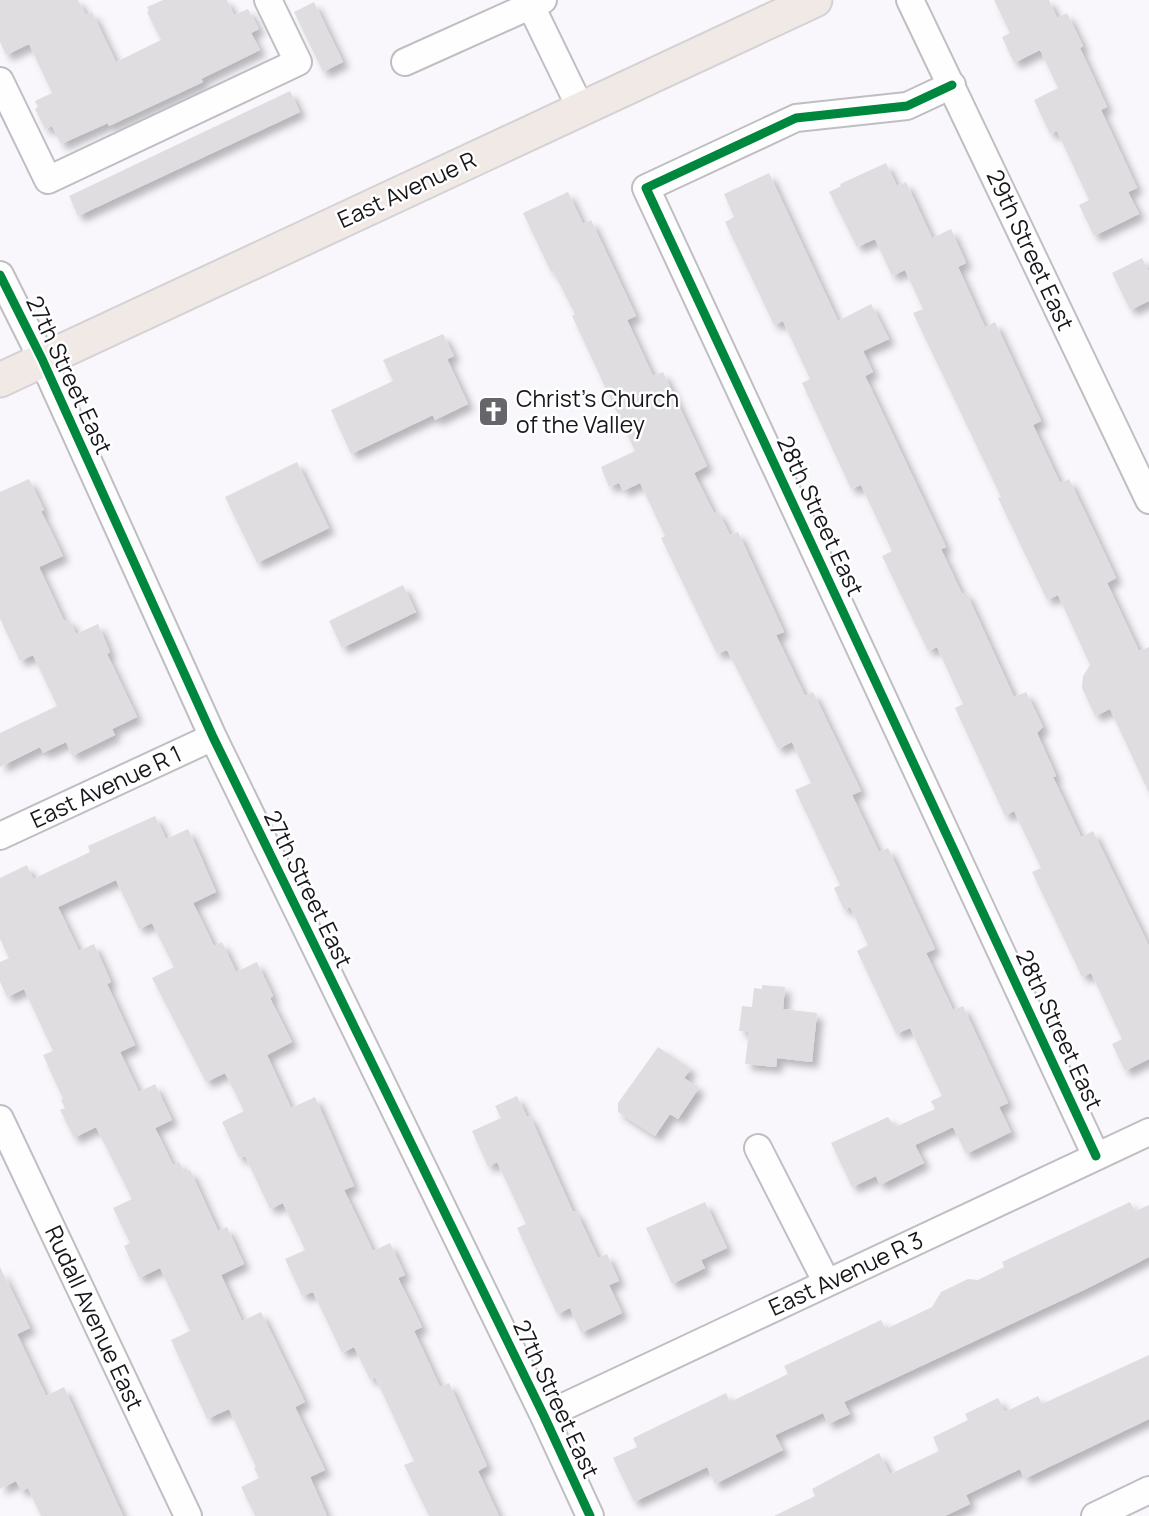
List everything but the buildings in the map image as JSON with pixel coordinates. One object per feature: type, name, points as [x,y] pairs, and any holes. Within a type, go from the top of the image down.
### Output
[{"type":"main road","name":"East Avenue R","points":[[0,380],[815,0]]},
{"type":"street","points":[[0,81],[48,180],[298,62],[268,0]]},
{"type":"street","name":"29th Street East","points":[[910,0],[1149,500]]},
{"type":"street","points":[[405,62],[537,3],[581,109]]},
{"type":"street","name":"28th Street East","points":[[952,85],[906,106],[796,118],[646,188],[1096,1156]]},
{"type":"street","name":"27th Street East","points":[[0,275],[42,359],[213,737],[544,1416],[590,1516]]},
{"type":"street","name":"East Avenue R 1","points":[[0,836],[213,737]]},
{"type":"street","name":"Rudall Avenue East","points":[[0,1119],[188,1516]]},
{"type":"street","name":"East Avenue R 3","points":[[544,1416],[1149,1132]]},
{"type":"street","points":[[758,1148],[827,1283]]},
{"type":"street","points":[[1095,1516],[1149,1490]]},
{"type":"cycle path","points":[[952,85],[907,106],[796,118],[646,188],[1096,1156]]},
{"type":"cycle path","points":[[0,275],[42,359],[213,737],[544,1416],[590,1516]]},
{"type":"place","name":"Christ's Church of the Valley","points":[[493,412]]}]
